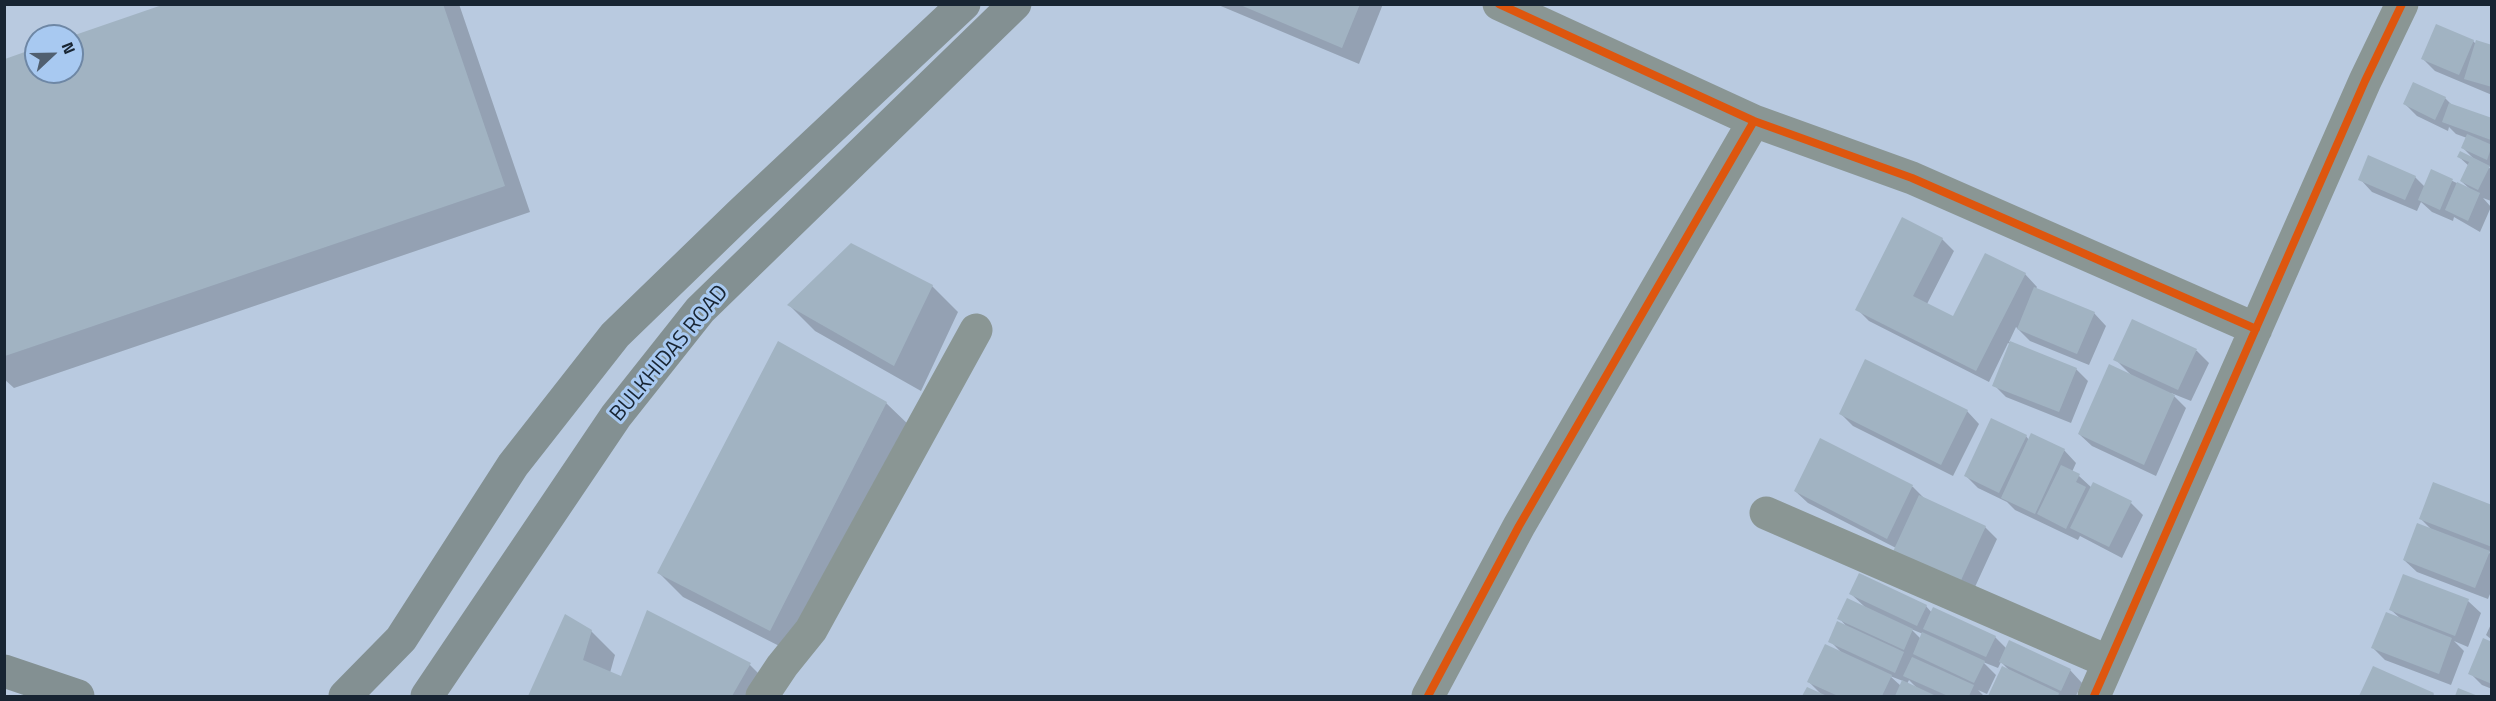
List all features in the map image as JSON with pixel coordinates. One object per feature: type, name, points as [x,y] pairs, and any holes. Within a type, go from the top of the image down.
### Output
[{"type":"main road","points":[[345,696],[401,639],[513,465],[615,335],[741,213],[964,4]]},
{"type":"main road","name":"BULKHIDAS ROAD","points":[[427,696],[616,416],[700,310],[1016,4]]},
{"type":"main road","points":[[4,670],[78,696]]},
{"type":"street","points":[[1499,4],[1754,121],[1912,178],[2256,329]]},
{"type":"street","points":[[2094,696],[2365,81],[2402,4]]},
{"type":"street","points":[[1428,696],[1519,526],[1754,121]]},
{"type":"street","points":[[762,696],[782,666],[811,630],[976,330]]},
{"type":"street","points":[[1766,513],[2109,662]]},
{"type":"building","points":[[165,4],[443,4],[505,186],[5,356],[5,59],[24,52],[24,84],[84,84],[84,32]]},
{"type":"building","points":[[1238,4],[1360,4],[1342,48]]},
{"type":"building","points":[[2436,24],[2474,40],[2459,75],[2421,59]]},
{"type":"building","points":[[2476,40],[2492,45],[2492,87],[2464,79]]},
{"type":"building","points":[[2413,82],[2446,97],[2435,120],[2403,104]]},
{"type":"building","points":[[2449,103],[2492,118],[2491,140],[2442,122]]},
{"type":"building","points":[[2467,134],[2492,145],[2487,160],[2461,148]]},
{"type":"building","points":[[2460,151],[2490,166],[2478,190],[2460,181],[2469,162],[2457,157]]},
{"type":"building","points":[[2368,155],[2416,176],[2405,200],[2358,180]]},
{"type":"building","points":[[2431,169],[2453,179],[2440,210],[2418,200]]},
{"type":"building","points":[[2457,182],[2480,193],[2468,221],[2445,210]]},
{"type":"building","points":[[1902,217],[1943,238],[1913,296],[1953,316],[1985,253],[2026,273],[1976,371],[1855,310]]},
{"type":"building","points":[[851,243],[933,285],[894,366],[787,305]]},
{"type":"building","points":[[2034,287],[2095,312],[2077,354],[2017,329]]},
{"type":"building","points":[[2132,319],[2197,349],[2178,390],[2113,360]]},
{"type":"building","points":[[778,341],[887,402],[770,631],[657,573]]},
{"type":"building","points":[[2010,341],[2077,368],[2059,412],[1992,386]]},
{"type":"building","points":[[1865,359],[1968,410],[1941,465],[1839,414]]},
{"type":"building","points":[[2109,364],[2175,395],[2144,465],[2078,434]]},
{"type":"building","points":[[1991,418],[2027,435],[1999,493],[1964,476]]},
{"type":"building","points":[[2031,433],[2065,449],[2035,514],[2001,498]]},
{"type":"building","points":[[1820,438],[1913,485],[1887,539],[1794,491]]},
{"type":"building","points":[[2061,465],[2080,474],[2076,482],[2086,487],[2066,529],[2037,514]]},
{"type":"building","points":[[2093,482],[2132,501],[2109,547],[2070,528]]},
{"type":"building","points":[[2433,482],[2492,505],[2492,547],[2419,519]]},
{"type":"building","points":[[1919,495],[1986,526],[1957,589],[1890,558]]},
{"type":"building","points":[[2417,523],[2490,551],[2475,588],[2403,560]]},
{"type":"building","points":[[1859,573],[1927,605],[1917,626],[1849,594]]},
{"type":"building","points":[[2403,574],[2469,599],[2455,636],[2389,610]]},
{"type":"building","points":[[1847,598],[1913,629],[1904,650],[1837,619]]},
{"type":"building","points":[[1933,607],[1996,636],[1986,657],[1923,629]]},
{"type":"building","points":[[647,610],[751,663],[732,696],[528,696],[565,614],[592,630],[583,660],[621,676]]},
{"type":"building","points":[[2386,612],[2452,638],[2439,674],[2371,648]]},
{"type":"building","points":[[1837,621],[1904,652],[1895,673],[1828,642]]},
{"type":"building","points":[[1922,632],[1985,661],[1974,683],[1913,654]]},
{"type":"building","points":[[2483,638],[2492,642],[2492,684],[2468,674]]},
{"type":"building","points":[[2009,640],[2071,669],[2061,691],[1999,662]]},
{"type":"building","points":[[1825,644],[1892,675],[1882,696],[1838,696],[1807,682]]},
{"type":"building","points":[[1912,657],[1974,685],[1969,696],[1948,696],[1903,676]]},
{"type":"building","points":[[2002,666],[2059,693],[2058,696],[1988,696]]},
{"type":"building","points":[[2373,666],[2434,693],[2432,696],[2359,696]]},
{"type":"building","points":[[1902,680],[1936,696],[1895,696]]},
{"type":"building","points":[[1807,687],[1827,696],[1802,696]]},
{"type":"building","points":[[2458,688],[2478,696],[2455,696]]},
{"type":"cycle path","points":[[1499,4],[1754,121],[1912,178],[2256,329]]},
{"type":"cycle path","points":[[2094,696],[2365,81],[2402,4]]},
{"type":"cycle path","points":[[1428,696],[1519,526],[1754,121]]}]
